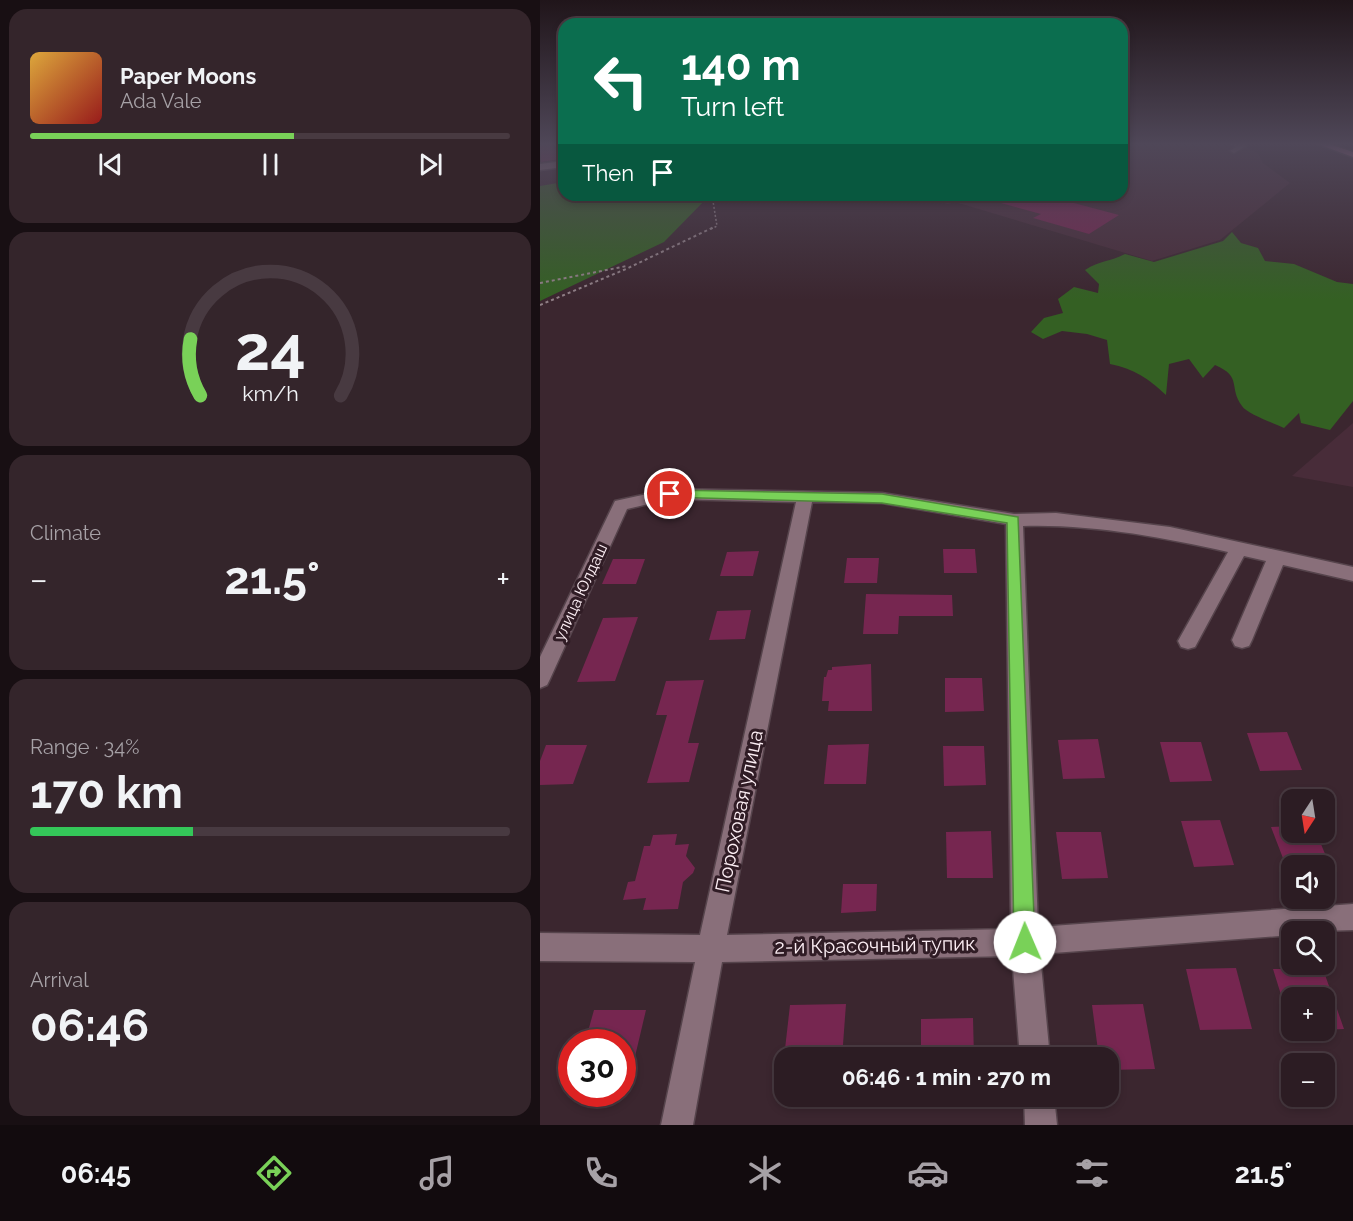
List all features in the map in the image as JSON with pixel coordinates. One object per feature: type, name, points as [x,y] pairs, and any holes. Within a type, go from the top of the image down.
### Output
[{"type":"street","name":"улица Юлдаш","points":[[540,679],[621,505],[670,494],[805,498]]},
{"type":"street","points":[[805,498],[882,498],[1014,520],[1056,519],[1170,533],[1353,574]]},
{"type":"street","name":"Пороховая улица","points":[[677,1125],[711,949],[805,498]]},
{"type":"street","points":[[1014,520],[1025,942],[1034,1047]]},
{"type":"street","points":[[1188,641],[1239,548]]},
{"type":"street","points":[[1242,640],[1277,557]]},
{"type":"street","name":"2-й Красочный тупик","points":[[540,947],[711,949],[1025,942],[1353,917]]},
{"type":"street","points":[[1040,1107],[1041,1125]]},
{"type":"path","points":[[540,305],[717,226],[713,201]]},
{"type":"path","points":[[540,283],[634,265]]},
{"type":"shaded area","points":[[1128,196],[1275,196],[1220,240],[1152,261],[955,202],[948,204],[937,201],[1128,201]]},
{"type":"shaded area","points":[[1353,423],[1353,487],[1292,476]]},
{"type":"green space","points":[[540,196],[558,196],[558,201],[704,201],[664,242],[540,301]]},
{"type":"green space","points":[[1232,232],[1241,243],[1258,248],[1265,261],[1294,264],[1337,282],[1353,284],[1353,401],[1330,430],[1301,423],[1299,413],[1284,428],[1249,412],[1238,399],[1232,378],[1224,369],[1215,365],[1203,378],[1189,359],[1169,364],[1166,395],[1140,375],[1110,364],[1107,340],[1087,334],[1062,331],[1043,339],[1031,332],[1044,318],[1063,313],[1058,299],[1074,287],[1098,293],[1099,284],[1085,270],[1090,267],[1125,254],[1154,262],[1223,241]]},
{"type":"building","points":[[994,201],[1066,201],[1119,215],[1089,234],[1033,218],[1041,214]]},
{"type":"building","points":[[943,549],[975,549],[977,573],[944,573]]},
{"type":"building","points":[[759,551],[753,576],[720,576],[727,552]]},
{"type":"building","points":[[847,558],[879,558],[877,583],[844,583]]},
{"type":"building","points":[[613,559],[645,559],[636,584],[602,584]]},
{"type":"building","points":[[866,594],[952,595],[953,616],[899,616],[898,634],[863,634]]},
{"type":"building","points":[[751,610],[745,639],[709,640],[717,611]]},
{"type":"building","points":[[638,617],[615,681],[577,682],[603,618]]},
{"type":"building","points":[[871,664],[872,711],[828,711],[829,701],[822,701],[824,677],[828,670],[832,670],[832,667]]},
{"type":"building","points":[[945,678],[982,678],[984,711],[945,712]]},
{"type":"building","points":[[704,680],[688,743],[699,743],[689,782],[647,783],[667,715],[656,715],[666,681]]},
{"type":"building","points":[[1287,732],[1302,770],[1260,771],[1247,733]]},
{"type":"building","points":[[1098,739],[1105,778],[1063,779],[1058,740]]},
{"type":"building","points":[[1160,742],[1201,742],[1212,781],[1170,782]]},
{"type":"building","points":[[869,744],[866,784],[824,784],[828,745]]},
{"type":"building","points":[[546,745],[587,745],[573,784],[540,785],[540,761]]},
{"type":"building","points":[[943,746],[984,746],[986,785],[944,786]]},
{"type":"building","points":[[1220,820],[1234,865],[1194,867],[1181,821]]},
{"type":"building","points":[[1271,827],[1281,827],[1281,843],[1321,843],[1325,855],[1282,855]]},
{"type":"building","points":[[991,831],[993,878],[947,878],[946,832]]},
{"type":"building","points":[[1056,832],[1101,832],[1108,878],[1062,879]]},
{"type":"building","points":[[677,834],[675,845],[689,844],[686,856],[695,868],[683,882],[678,909],[643,910],[646,898],[623,900],[628,882],[635,881],[644,846],[650,846],[653,835]]},
{"type":"building","points":[[843,884],[877,884],[876,911],[841,913]]},
{"type":"building","points":[[1236,968],[1252,1029],[1200,1030],[1186,969]]},
{"type":"building","points":[[1273,969],[1281,969],[1281,975],[1325,975],[1329,987],[1281,987],[1281,995]]},
{"type":"building","points":[[1335,1003],[1344,1029],[1335,1029]]},
{"type":"building","points":[[846,1004],[843,1047],[785,1047],[790,1005]]},
{"type":"building","points":[[1143,1004],[1155,1069],[1119,1070],[1119,1047],[1098,1047],[1092,1005]]},
{"type":"building","points":[[594,1010],[646,1010],[636,1052],[636,1029],[589,1029]]},
{"type":"building","points":[[973,1018],[974,1047],[921,1047],[921,1019]]},
{"type":"route","points":[[670,494],[882,498],[1014,520],[1025,942]]}]
